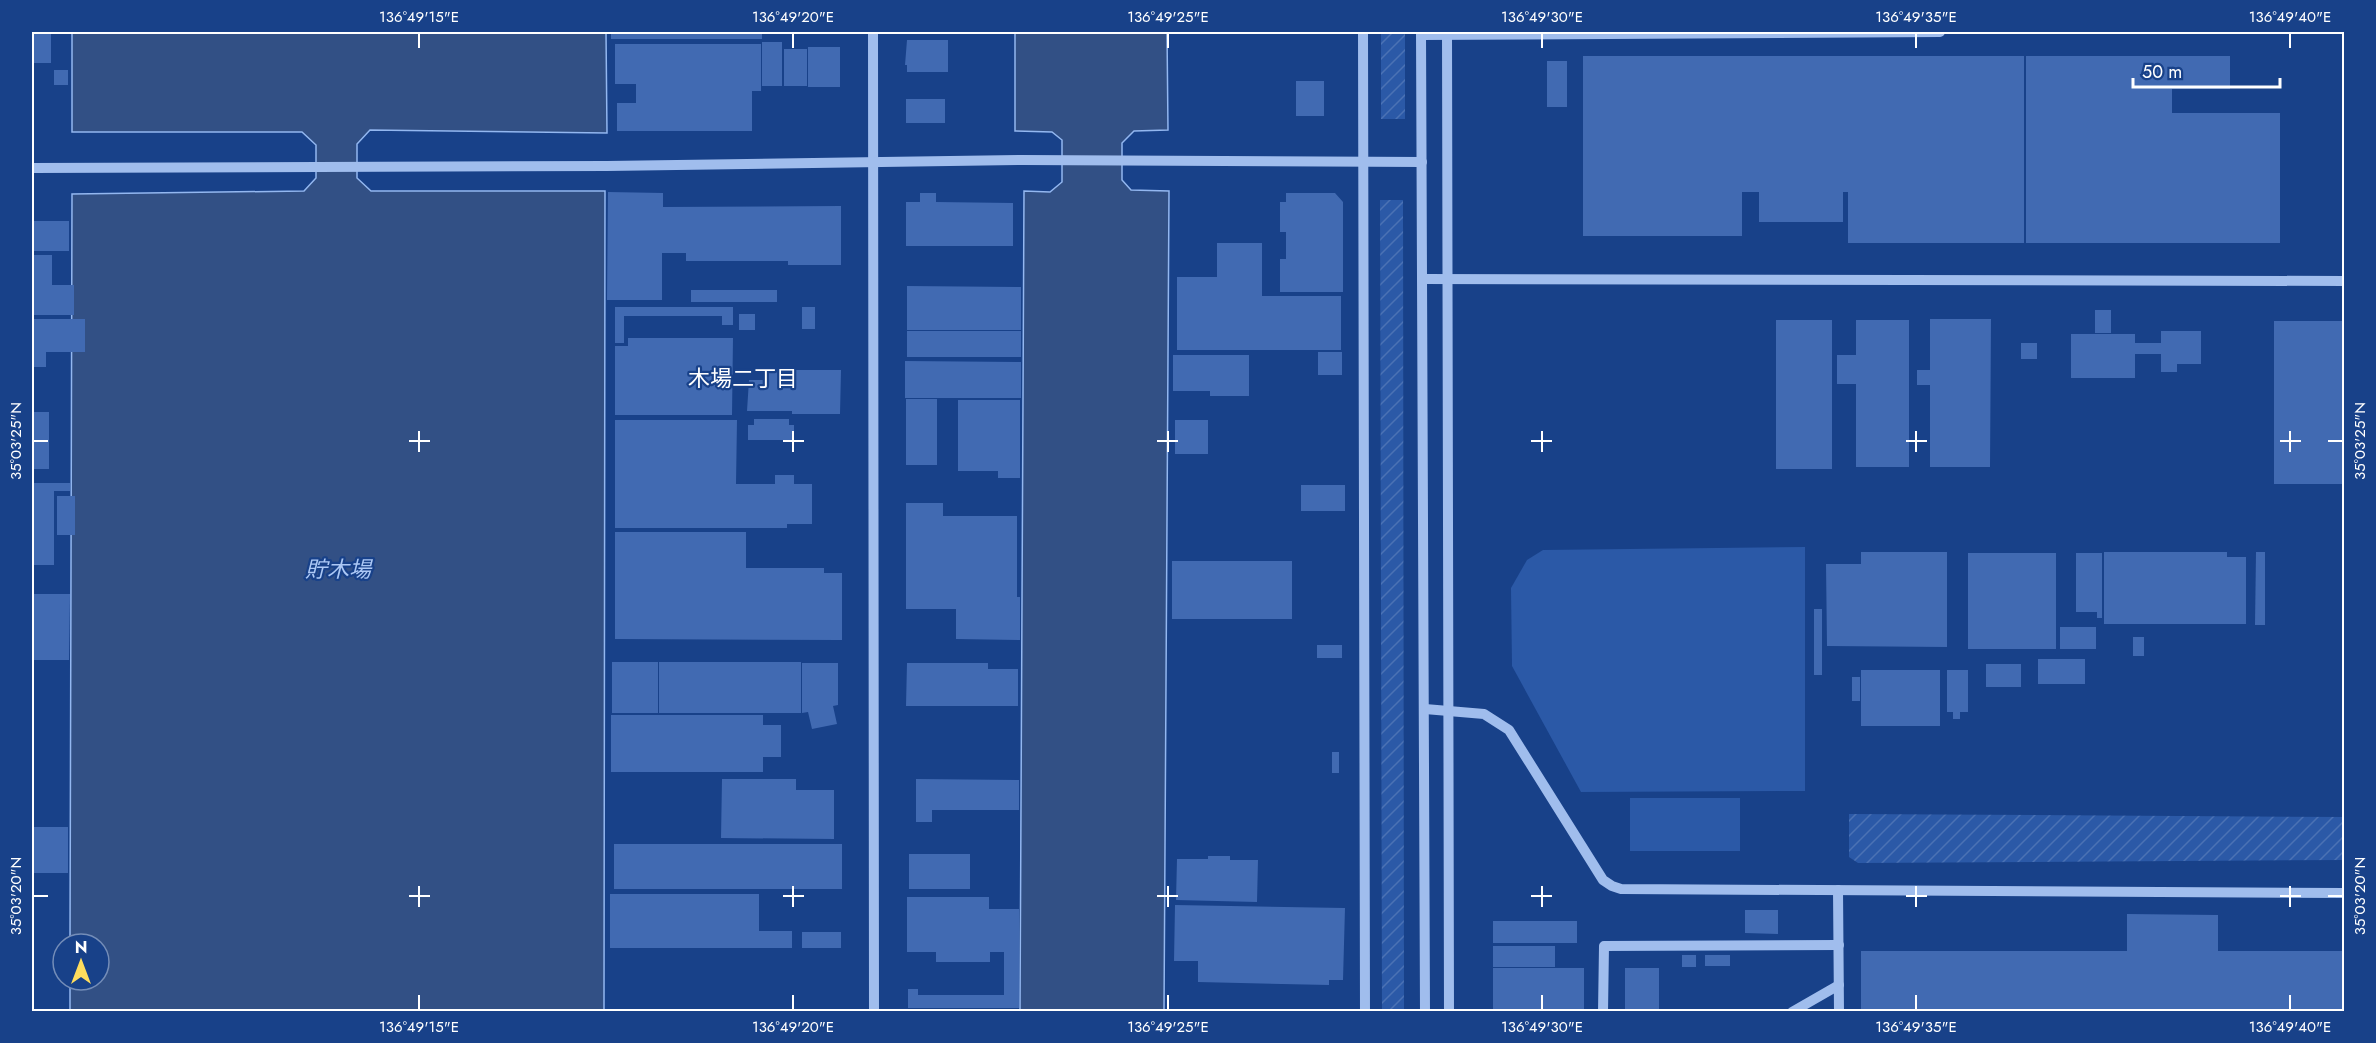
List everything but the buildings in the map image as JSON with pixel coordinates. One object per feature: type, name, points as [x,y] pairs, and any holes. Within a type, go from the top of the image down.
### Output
[{"type":"street","points":[[873,32],[874,1011]]},
{"type":"street","points":[[1363,32],[1365,1011]]},
{"type":"street","points":[[1425,1011],[1421,33],[1940,32]]},
{"type":"street","points":[[1447,33],[1449,1011]]},
{"type":"street","points":[[32,168],[873,164],[1023,160],[1422,162]]},
{"type":"street","points":[[1422,279],[2344,281]]},
{"type":"street","points":[[1425,710],[1484,714],[1509,730],[1603,880],[1621,889],[2344,893]]},
{"type":"street","points":[[1838,890],[1839,1011]]},
{"type":"street","points":[[1604,1011],[1604,946],[1839,945]]},
{"type":"street","points":[[1792,1011],[1839,985]]},
{"type":"shaded area","points":[[1381,32],[1405,32],[1405,119],[1381,119]]},
{"type":"shaded area","points":[[1380,200],[1403,200],[1404,1012],[1382,1011]]},
{"type":"shaded area","points":[[1805,547],[1805,791],[1581,792],[1512,666],[1511,588],[1527,560],[1543,550]]},
{"type":"shaded area","points":[[1630,798],[1740,798],[1740,851],[1630,851]]},
{"type":"shaded area","points":[[1849,814],[2344,817],[2344,860],[1858,863],[1849,857]]},
{"type":"water","name":"貯木場","points":[[72,32],[606,32],[607,133],[370,130],[357,144],[357,178],[371,191],[605,191],[604,1011],[70,1012],[70,992],[111,992],[111,932],[70,932],[72,194],[304,191],[316,178],[316,145],[302,132],[72,132]]},
{"type":"water","points":[[1015,32],[1167,32],[1168,130],[1134,131],[1122,143],[1122,180],[1131,190],[1169,191],[1164,1011],[1020,1011],[1024,191],[1050,192],[1062,182],[1062,140],[1052,132],[1015,131]]},
{"type":"district","name":"木場二丁目","points":[[743,378]]}]
